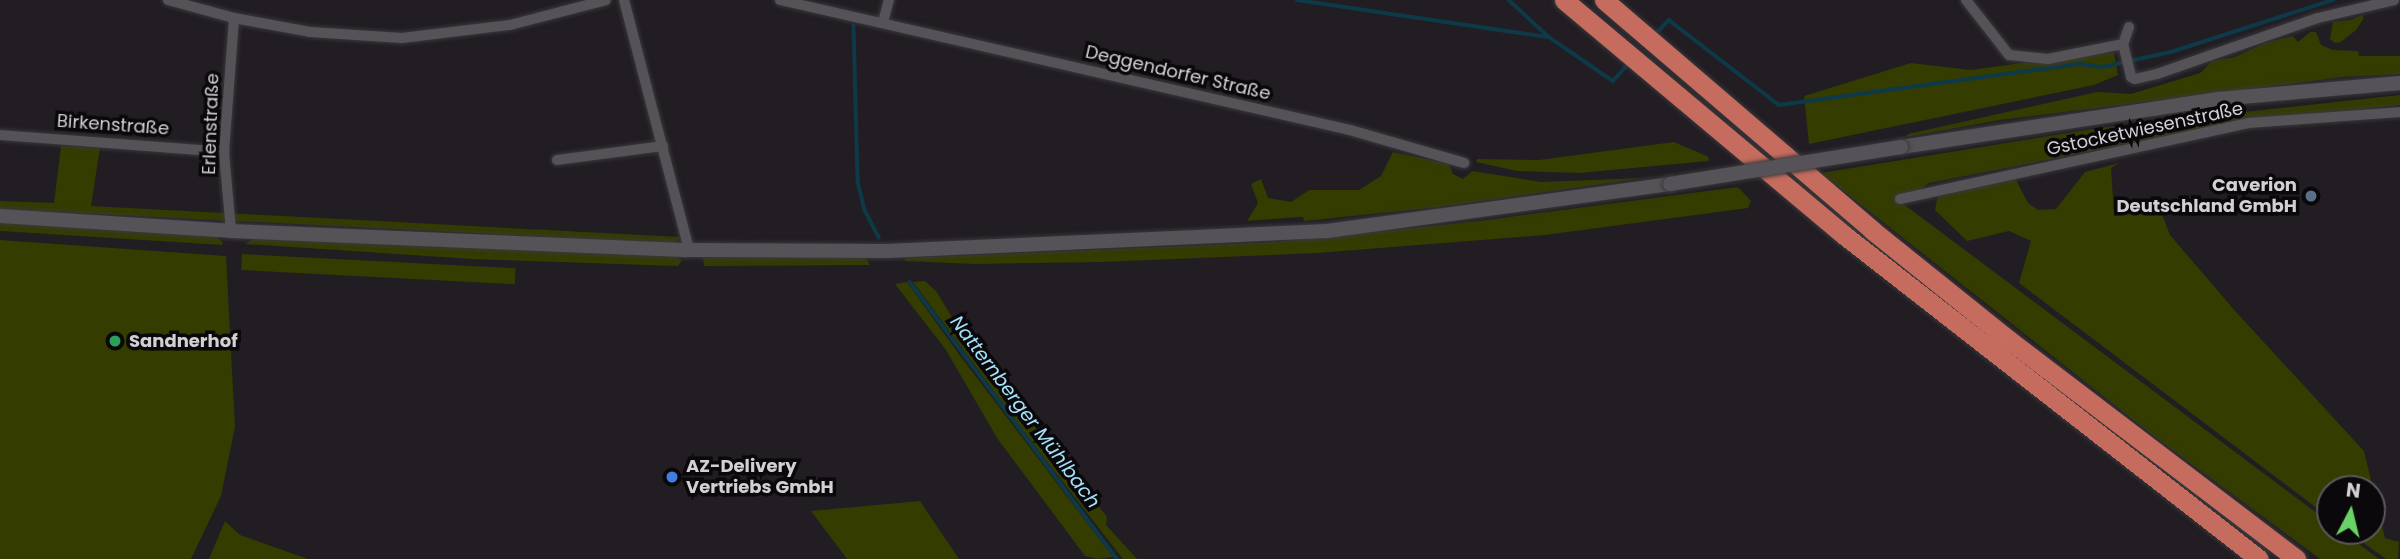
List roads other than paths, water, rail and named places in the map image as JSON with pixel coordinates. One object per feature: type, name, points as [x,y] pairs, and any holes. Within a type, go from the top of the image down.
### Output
[{"type":"highway","points":[[1564,0],[1946,317],[2259,559]]},
{"type":"highway","points":[[1604,0],[1868,227],[2009,340],[2296,559]]},
{"type":"main road","points":[[0,216],[231,230],[689,250],[887,251],[1327,231],[1670,184],[2218,99],[2400,83]]},
{"type":"street","points":[[168,0],[234,18],[310,32],[402,38],[510,25],[606,0]]},
{"type":"street","points":[[624,0],[689,250]]},
{"type":"street","name":"Deggendorfer Straße","points":[[780,0],[1350,130],[1464,163]]},
{"type":"street","points":[[883,22],[889,0]]},
{"type":"street","points":[[1966,0],[2009,55],[2048,59],[2123,44]]},
{"type":"street","points":[[2129,27],[2123,44],[2133,79],[2157,74],[2318,18],[2394,0]]},
{"type":"street","name":"Erlenstraße","points":[[231,230],[224,152],[234,18]]},
{"type":"street","name":"Gstocketwiesenstraße","points":[[1900,199],[2248,123],[2400,112]]},
{"type":"street","name":"Birkenstraße","points":[[0,135],[224,152]]},
{"type":"street","points":[[557,160],[663,146]]},
{"type":"waterway","points":[[1297,0],[1549,37],[1613,81],[1630,62]]},
{"type":"waterway","points":[[1509,0],[1549,37]]},
{"type":"waterway","points":[[1654,36],[1669,20],[1779,105],[2080,64],[2102,67],[2171,52],[2333,0]]},
{"type":"waterway","name":"Natternberger Mühlbach","points":[[854,26],[858,182],[865,210],[879,238]]},
{"type":"waterway","name":"Natternberger Mühlbach","points":[[910,282],[1117,559]]},
{"type":"place","name":"Caverion Deutschland GmbH","points":[[2311,196]]},
{"type":"place","name":"Sandnerhof","points":[[115,341]]},
{"type":"place","name":"AZ-Delivery Vertriebs GmbH","points":[[672,477]]}]
